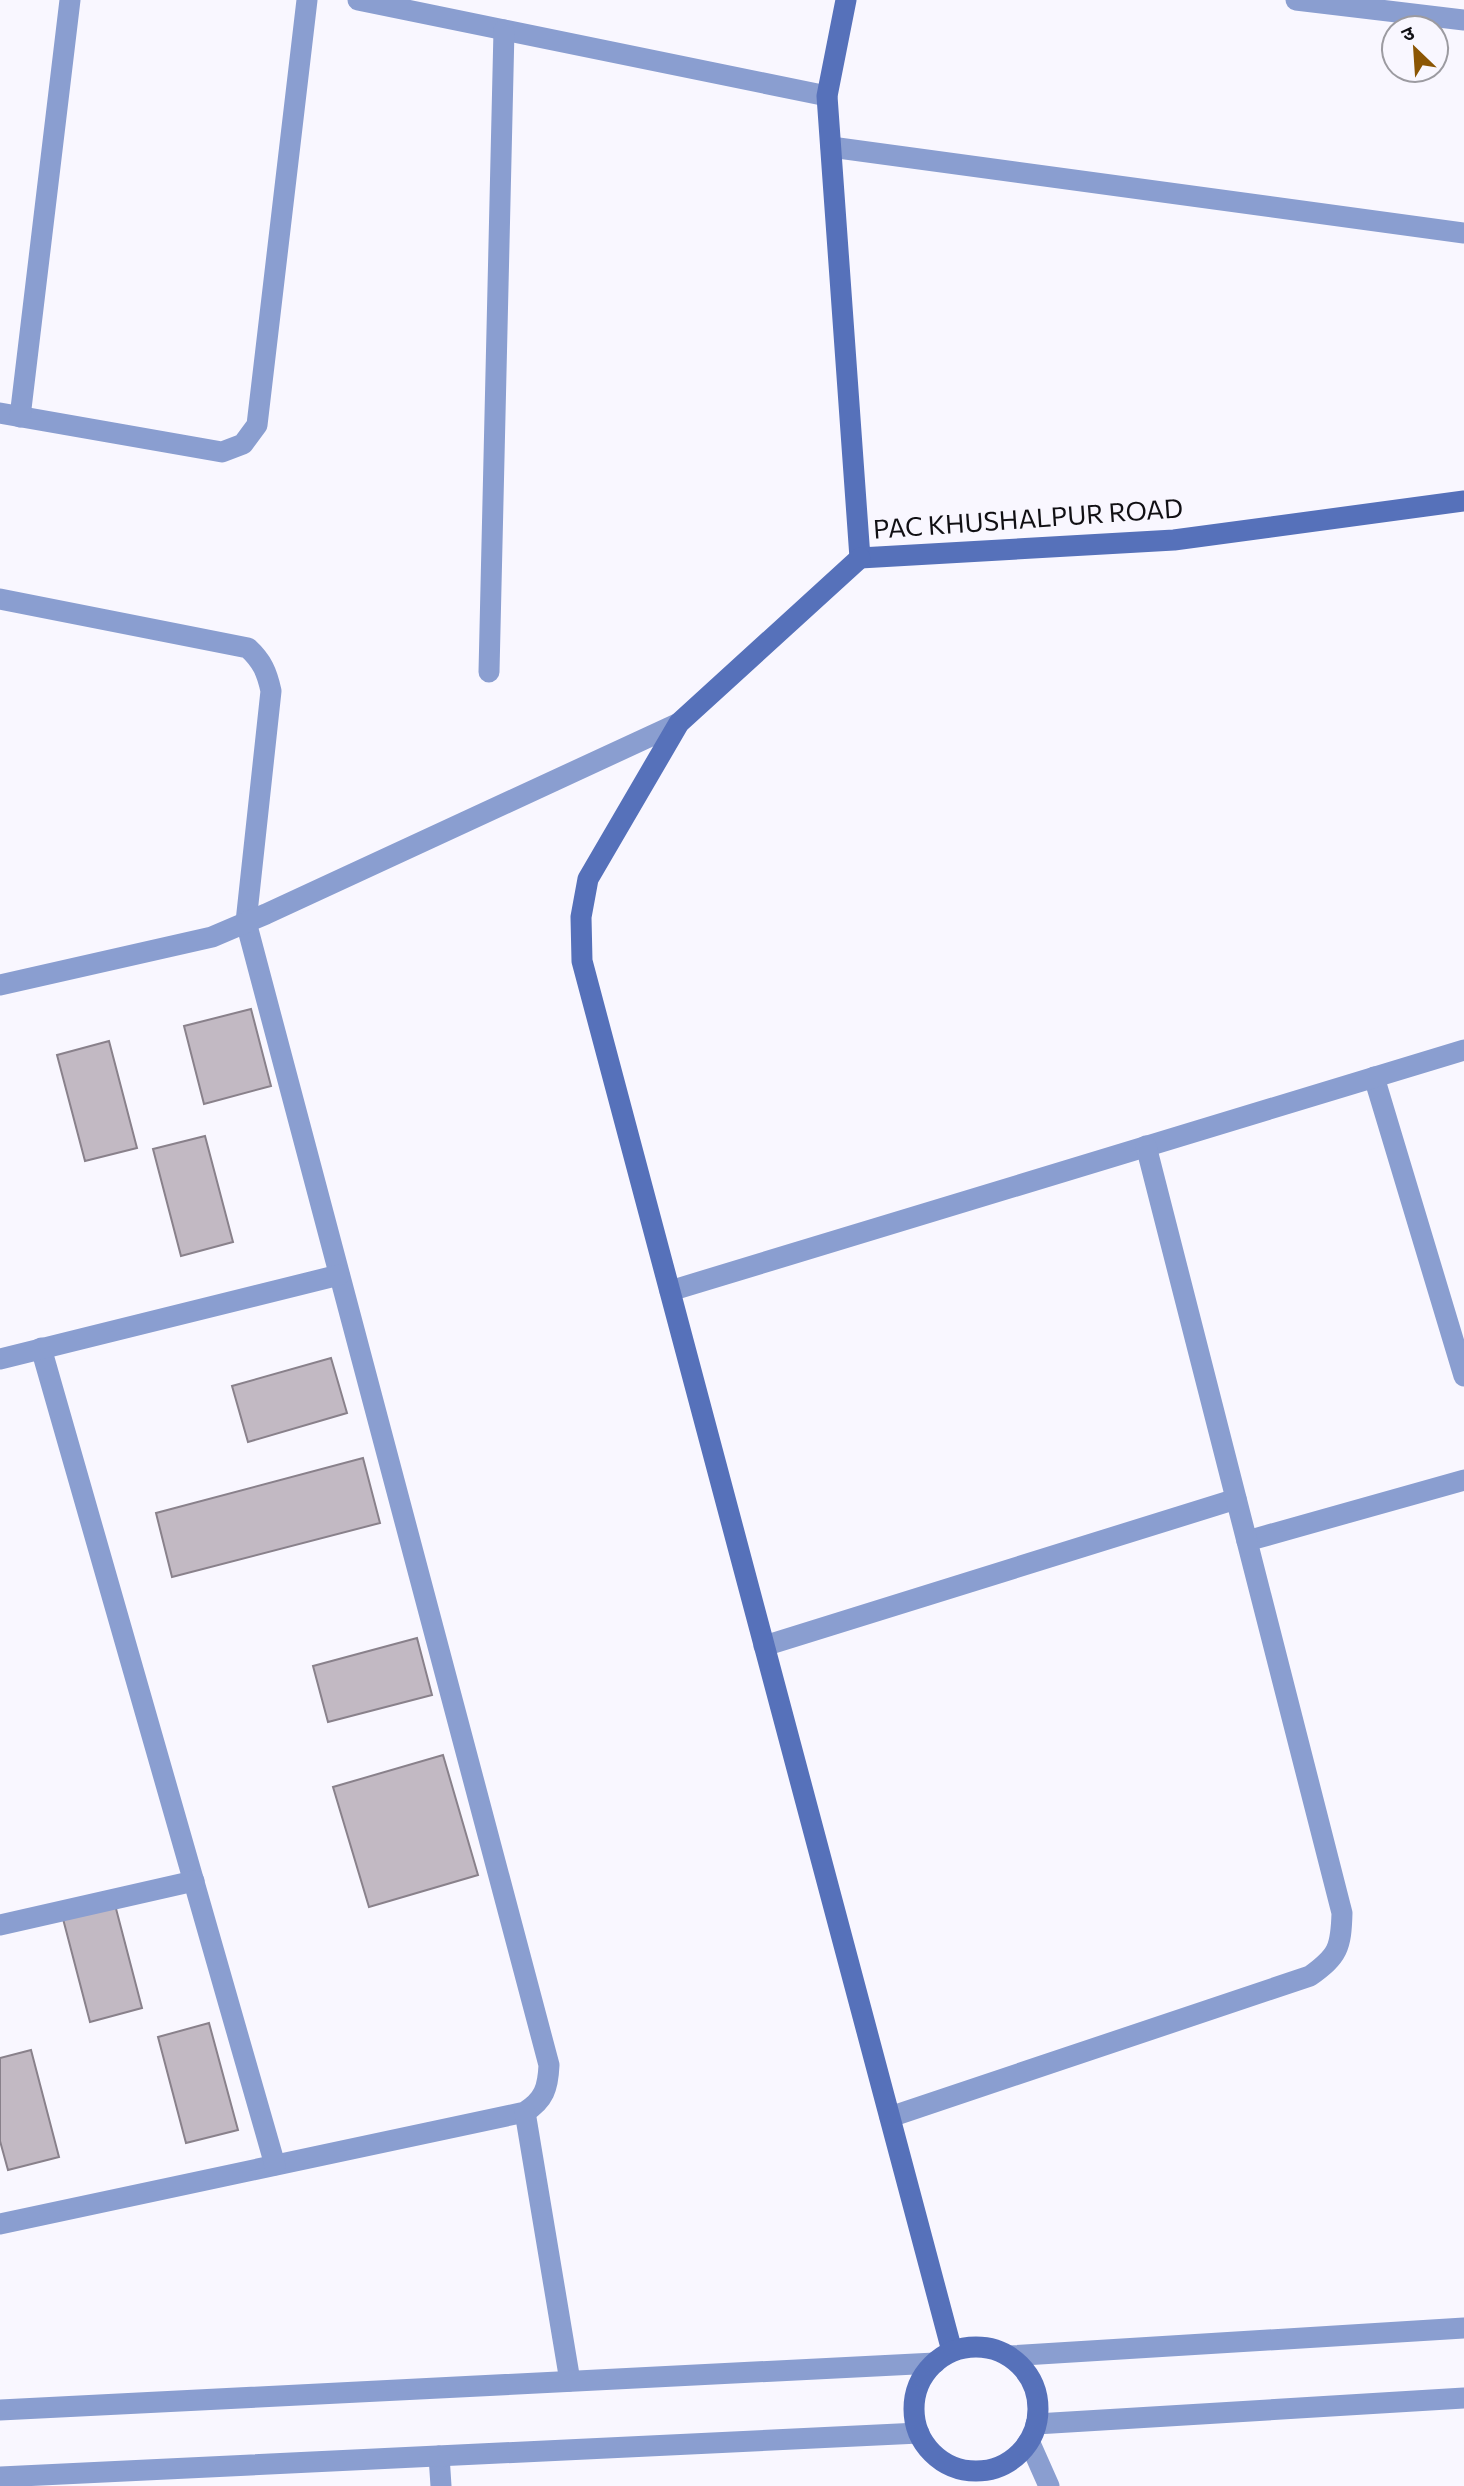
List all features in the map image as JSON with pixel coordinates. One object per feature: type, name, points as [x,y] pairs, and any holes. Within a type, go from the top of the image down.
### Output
[{"type":"street","points":[[70,0],[10,415],[222,452],[243,444],[257,425],[307,0]]},
{"type":"street","points":[[358,0],[827,96]]},
{"type":"street","name":"PAC KHUSHALPUR ROAD","points":[[846,0],[827,96],[860,558],[1174,540],[1464,501]]},
{"type":"street","points":[[1296,0],[1464,20]]},
{"type":"street","points":[[489,672],[504,30]]},
{"type":"street","points":[[831,147],[1464,233]]},
{"type":"street","points":[[860,558],[679,723],[588,879],[581,917],[582,961],[890,2117],[944,2357]]},
{"type":"street","points":[[0,598],[248,648],[260,659],[267,675],[271,691],[246,922],[549,2065],[548,2086],[539,2103],[525,2112],[0,2224]]},
{"type":"street","points":[[0,985],[212,937],[679,723]]},
{"type":"street","points":[[670,1291],[1464,1050]]},
{"type":"street","points":[[1374,1077],[1464,1376]]},
{"type":"street","points":[[890,2117],[1310,1976],[1332,1960],[1341,1936],[1342,1913],[1146,1146]]},
{"type":"street","points":[[0,1359],[339,1275]]},
{"type":"street","points":[[41,1349],[275,2165]]},
{"type":"street","points":[[1247,1541],[1464,1479]]},
{"type":"street","points":[[764,1646],[1236,1499]]},
{"type":"street","points":[[0,1925],[194,1881]]},
{"type":"street","points":[[525,2112],[569,2381]]},
{"type":"street","points":[[1009,2356],[1464,2328]]},
{"type":"street","points":[[0,2410],[569,2381],[944,2357],[972,2347],[991,2349],[1009,2356],[1024,2369],[1034,2386],[1038,2404],[1033,2433],[1049,2486]]},
{"type":"street","points":[[944,2357],[921,2379],[915,2400],[915,2421],[922,2441],[936,2457],[970,2478],[976,2471],[1000,2477],[1033,2433],[1464,2398]]},
{"type":"street","points":[[0,2477],[919,2433]]},
{"type":"street","points":[[439,2456],[441,2486]]},
{"type":"building","points":[[251,1009],[271,1086],[204,1104],[184,1026]]},
{"type":"building","points":[[109,1041],[137,1148],[85,1161],[57,1055]]},
{"type":"building","points":[[205,1136],[233,1242],[181,1256],[153,1149]]},
{"type":"building","points":[[331,1358],[347,1413],[248,1442],[232,1386]]},
{"type":"building","points":[[363,1458],[380,1523],[172,1577],[156,1513]]},
{"type":"building","points":[[417,1638],[432,1695],[328,1722],[313,1666]]},
{"type":"building","points":[[443,1755],[478,1875],[369,1907],[333,1787]]},
{"type":"building","points":[[114,1901],[142,2008],[90,2022],[62,1915]]},
{"type":"building","points":[[209,2023],[238,2130],[186,2143],[158,2037]]},
{"type":"building","points":[[31,2050],[59,2157],[8,2170],[0,2141],[0,2058]]}]
